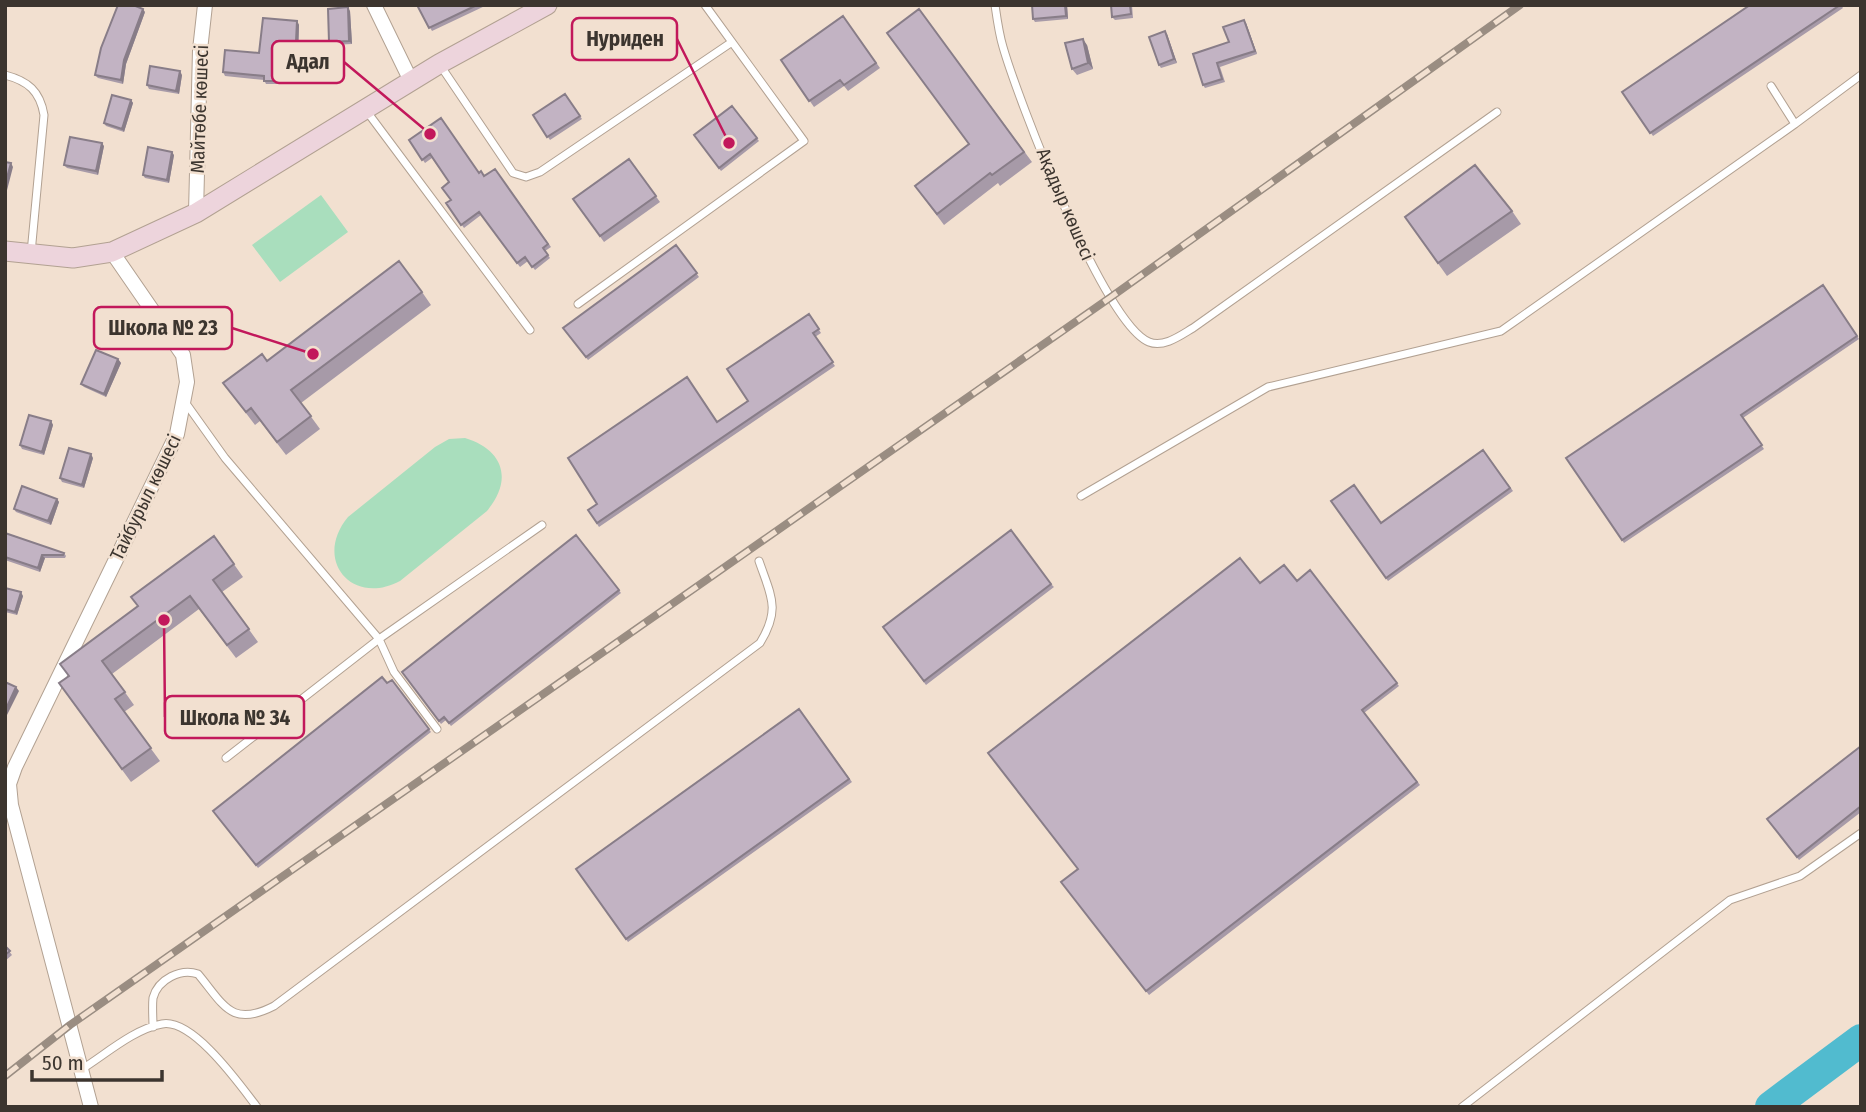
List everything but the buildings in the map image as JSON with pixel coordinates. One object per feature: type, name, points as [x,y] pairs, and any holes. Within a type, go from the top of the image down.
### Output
[{"type":"main road","points":[[5,251],[73,258],[112,251],[196,213],[439,64],[547,5]]},
{"type":"street","name":"Майтөбе көшесі","points":[[196,213],[200,50],[205,5]]},
{"type":"street","points":[[374,5],[411,81]]},
{"type":"street","name":"Тайбурыл көшесі","points":[[91,1107],[11,805],[9,784],[42,707],[177,434],[185,401],[187,382],[183,355],[112,251]]},
{"type":"lane","points":[[578,304],[804,141],[705,5]]},
{"type":"lane","name":"Ақадыр көшесі","points":[[995,5],[1003,48],[1076,237],[1133,331],[1150,343],[1168,342],[1193,328],[1497,112]]},
{"type":"lane","points":[[439,64],[513,173],[526,177],[540,172],[732,42]]},
{"type":"lane","points":[[5,75],[25,82],[38,92],[44,114],[31,254]]},
{"type":"lane","points":[[1081,496],[1268,387],[1501,331],[1861,75]]},
{"type":"lane","points":[[1771,86],[1795,124]]},
{"type":"lane","points":[[365,109],[530,330]]},
{"type":"lane","points":[[185,401],[225,458],[379,639],[394,672],[437,729]]},
{"type":"lane","points":[[226,758],[379,639],[542,525]]},
{"type":"lane","points":[[153,1027],[153,997],[168,979],[181,972],[198,974],[230,1013],[239,1016],[259,1014],[274,1006],[760,643],[773,620],[775,608],[758,561]]},
{"type":"lane","points":[[1462,1107],[1730,900],[1800,876],[1861,833]]},
{"type":"lane","points":[[82,1069],[153,1027],[165,1023],[182,1028],[207,1048],[257,1107]]},
{"type":"green space","points":[[321,195],[348,232],[280,282],[252,245]]},
{"type":"green space","points":[[465,438],[489,450],[500,467],[500,488],[487,511],[400,581],[382,587],[366,588],[353,583],[342,574],[336,563],[334,548],[338,533],[348,517],[435,447],[449,439]]},
{"type":"waterway","points":[[1771,1107],[1861,1040]]},
{"type":"railway","points":[[5,1076],[70,1025],[1111,297],[1520,5]]},
{"type":"place","name":"Адал","points":[[430,134]]},
{"type":"place","name":"Нуриден","points":[[729,143]]},
{"type":"place","name":"Школа № 23","points":[[313,354]]},
{"type":"place","name":"Школа № 34","points":[[164,620]]}]
